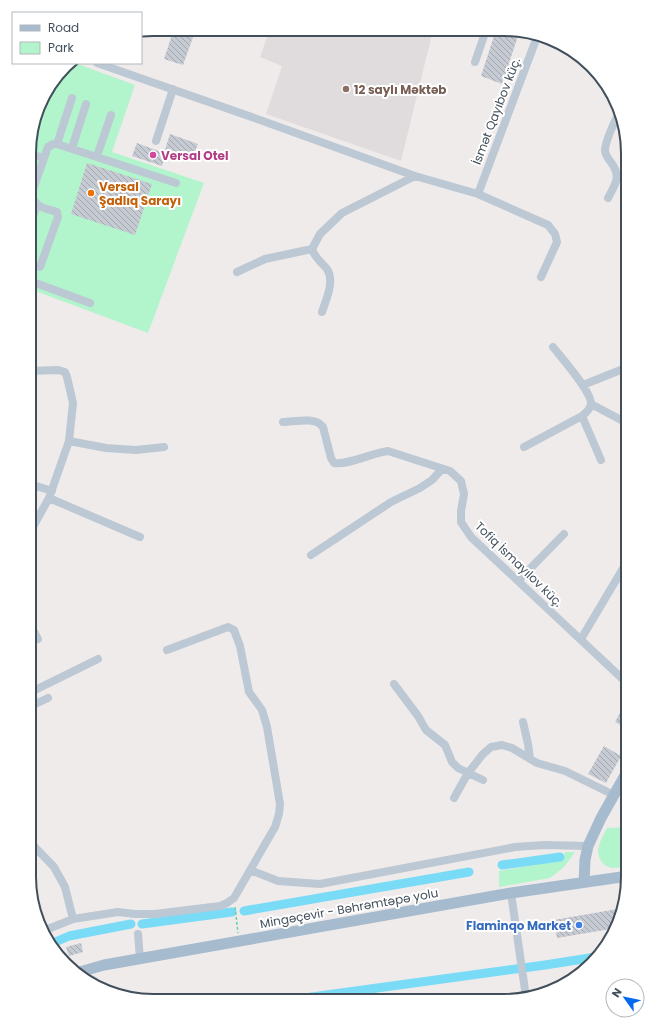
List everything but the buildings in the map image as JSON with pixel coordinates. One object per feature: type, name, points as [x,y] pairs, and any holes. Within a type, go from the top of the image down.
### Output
[{"type":"main road","points":[[584,882],[585,860],[588,846],[601,818],[621,782]]},
{"type":"main road","name":"Mingəçevir - Bəhrəmtəpə yolu","points":[[83,971],[140,958],[511,893],[621,877]]},
{"type":"street","points":[[475,62],[484,36]]},
{"type":"street","name":"İsmət Qayıbov küç.","points":[[478,194],[535,40]]},
{"type":"street","points":[[100,64],[416,176],[478,194],[548,225],[555,234],[557,242],[541,277]]},
{"type":"street","points":[[156,142],[173,89]]},
{"type":"street","points":[[58,144],[72,98]]},
{"type":"street","points":[[72,148],[86,104]]},
{"type":"street","points":[[97,156],[111,115]]},
{"type":"street","points":[[608,198],[617,183],[618,174],[606,156],[605,150],[607,140],[616,119]]},
{"type":"street","points":[[36,181],[48,147],[53,144],[58,144],[176,183]]},
{"type":"street","points":[[36,156],[44,158]]},
{"type":"street","points":[[237,272],[265,259],[312,249],[320,234],[342,213],[416,176]]},
{"type":"street","points":[[36,208],[37,205],[57,212],[58,217],[40,267]]},
{"type":"street","points":[[312,249],[315,256],[328,271],[330,284],[322,312]]},
{"type":"street","points":[[36,283],[90,303]]},
{"type":"street","points":[[524,447],[582,416],[591,404],[583,385],[553,347]]},
{"type":"street","points":[[36,371],[58,370],[65,372],[73,403],[69,441],[51,495],[36,523]]},
{"type":"street","points":[[583,385],[621,370]]},
{"type":"street","points":[[591,404],[621,420]]},
{"type":"street","points":[[582,416],[602,460]]},
{"type":"street","name":"Tofiq İsmayılov küç.","points":[[283,422],[315,421],[320,423],[323,427],[331,458],[334,463],[341,464],[388,451],[450,471],[461,481],[464,494],[461,522],[471,537],[621,677]]},
{"type":"street","points":[[69,441],[106,448],[136,450],[164,447]]},
{"type":"street","points":[[311,555],[391,502],[420,488],[432,480],[442,469]]},
{"type":"street","points":[[36,487],[140,537]]},
{"type":"street","points":[[518,581],[564,534]]},
{"type":"street","points":[[581,639],[621,572]]},
{"type":"street","points":[[48,929],[73,919],[118,912],[155,914],[220,906],[227,903],[234,898],[275,827],[280,804],[267,727],[262,710],[249,692],[240,646],[234,630],[228,627],[167,650]]},
{"type":"street","points":[[36,635],[38,639]]},
{"type":"street","points":[[36,689],[98,659]]},
{"type":"street","points":[[394,684],[418,716],[426,730],[445,745],[452,762],[458,768],[483,780]]},
{"type":"street","points":[[36,704],[48,698]]},
{"type":"street","points":[[523,722],[530,759]]},
{"type":"street","points":[[454,798],[468,773],[482,754],[491,747],[502,745],[512,748],[537,763],[565,771],[614,795]]},
{"type":"street","points":[[250,870],[278,881],[320,884],[515,847],[544,845],[588,846]]},
{"type":"street","points":[[36,848],[54,866],[65,887],[73,919]]},
{"type":"street","points":[[511,893],[525,992]]},
{"type":"street","points":[[138,934],[140,958]]},
{"type":"path","points":[[234,898],[239,936]]},
{"type":"shaded area","name":"12 saylı Məktəb","points":[[268,36],[432,36],[401,161],[266,114],[282,66],[260,57]]},
{"type":"green space","points":[[77,64],[135,85],[112,152],[204,183],[148,333],[36,291],[37,138],[40,123],[48,101],[60,82]]},
{"type":"green space","points":[[621,827],[621,867],[608,867],[600,860],[598,849],[607,828]]},
{"type":"green space","points":[[565,852],[575,852],[564,867],[550,878],[499,887],[499,871],[563,860]]},
{"type":"waterway","points":[[502,865],[560,857]]},
{"type":"waterway","points":[[244,911],[469,872]]},
{"type":"waterway","points":[[142,924],[232,912]]},
{"type":"waterway","points":[[56,942],[69,936],[131,924]]},
{"type":"waterway","points":[[334,994],[588,958]]},
{"type":"place","name":"12 saylı Məktəb","points":[[346,89]]},
{"type":"place","name":"Versal Otel","points":[[153,155]]},
{"type":"place","name":"Versal Şadlıq Sarayı","points":[[91,193]]},
{"type":"place","name":"Flaminqo Market","points":[[579,925]]}]
